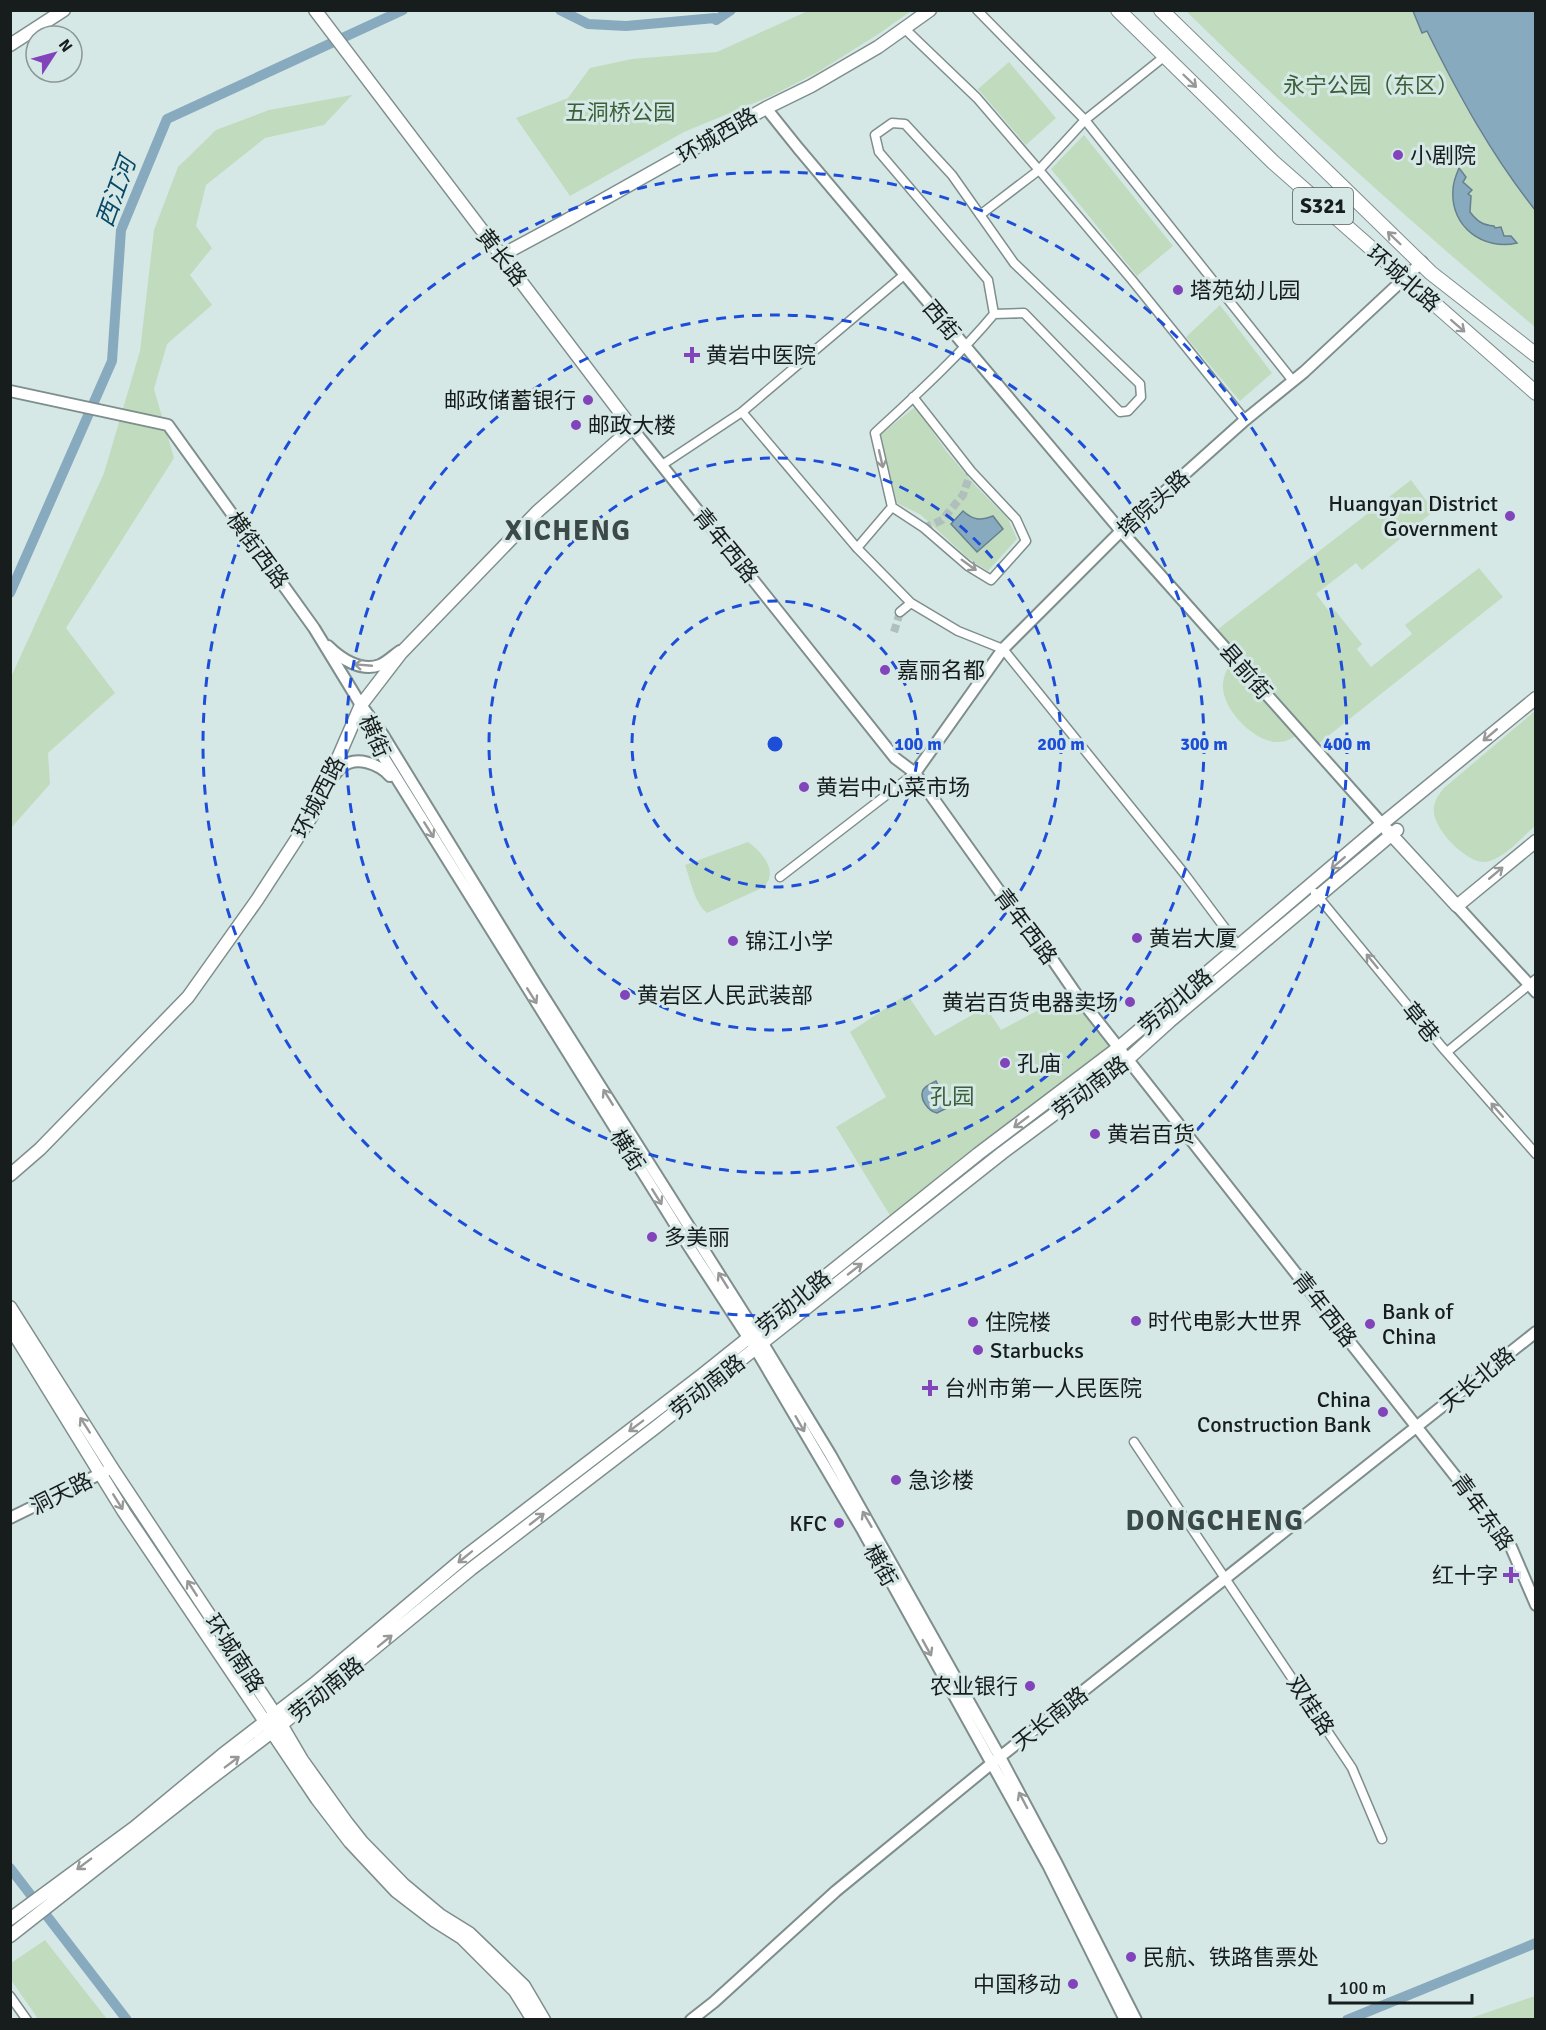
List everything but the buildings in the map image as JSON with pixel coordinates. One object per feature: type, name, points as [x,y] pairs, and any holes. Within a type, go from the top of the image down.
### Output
[{"type":"main road","points":[[10,45],[64,10]]},
{"type":"main road","name":"黄长路","points":[[315,10],[632,428]]},
{"type":"main road","name":"环城西路","points":[[502,255],[878,48],[930,10]]},
{"type":"main road","name":"环城北路","points":[[1118,10],[1273,162],[1536,393]]},
{"type":"main road","name":"环城北路","points":[[1161,10],[1431,273],[1536,355]]},
{"type":"main road","name":"环城西路","points":[[10,1175],[40,1149],[188,997],[277,870],[315,811],[361,705],[410,644],[538,511],[632,428]]},
{"type":"main road","name":"劳动北路","points":[[755,1340],[978,1154],[1118,1048],[1239,947],[1314,892],[1385,822],[1536,698]]},
{"type":"main road","name":"县前街","points":[[1385,822],[1459,904]]},
{"type":"main road","name":"劳动南路","points":[[27,1914],[135,1827],[471,1569],[755,1340],[1127,1060],[1314,892],[1394,832]]},
{"type":"main road","points":[[1459,904],[1536,841]]},
{"type":"main road","name":"环城南路","points":[[10,1307],[273,1723],[362,1842],[403,1884],[440,1915],[469,1933],[524,1986],[544,2019]]},
{"type":"main road","points":[[10,1327],[99,1473],[273,1723],[316,1799],[350,1842],[396,1892],[462,1938],[515,1991],[532,2019]]},
{"type":"main road","points":[[10,1919],[27,1914]]},
{"type":"main road","points":[[10,1936],[27,1914]]},
{"type":"street","points":[[978,10],[1085,120],[1293,381]]},
{"type":"street","points":[[905,29],[977,98],[1132,280],[1245,420]]},
{"type":"street","points":[[980,215],[1039,170],[1085,120],[1165,56]]},
{"type":"street","name":"西街","points":[[766,108],[1121,531]]},
{"type":"street","points":[[913,397],[970,471],[1016,519],[1026,541],[991,580],[968,566],[924,528],[892,507],[875,433],[913,397],[966,348],[994,314],[1024,313],[1120,412],[1128,411],[1141,397],[1140,384],[1014,262],[952,175],[905,124],[892,123],[875,135],[879,152],[988,280],[994,314]]},
{"type":"street","name":"塔院头路","points":[[915,773],[1004,649],[1121,531],[1245,420],[1293,381],[1422,262]]},
{"type":"street","points":[[662,465],[742,412],[904,275]]},
{"type":"street","name":"横街西路","points":[[10,392],[168,425],[319,637],[361,705]]},
{"type":"street","points":[[742,412],[857,548],[911,603],[958,631],[1004,649],[1183,872],[1239,947]]},
{"type":"street","name":"青年西路","points":[[632,428],[895,758],[915,773],[1010,906],[1127,1060],[1418,1426]]},
{"type":"street","points":[[857,548],[892,507]]},
{"type":"street","name":"县前街","points":[[1121,531],[1371,812],[1385,822]]},
{"type":"street","points":[[900,612],[911,603]]},
{"type":"street","points":[[319,637],[335,652],[357,666],[379,665],[410,644]]},
{"type":"street","name":"横街","points":[[361,705],[379,750],[408,797],[755,1340],[995,1761],[1056,1862],[1136,2019]]},
{"type":"street","name":"横街","points":[[361,705],[383,735],[564,1038]]},
{"type":"street","points":[[327,785],[342,766],[360,760],[383,769],[408,797]]},
{"type":"street","points":[[780,876],[915,773]]},
{"type":"street","name":"草巷","points":[[1314,892],[1447,1052],[1536,1154]]},
{"type":"street","name":"县前街","points":[[1459,904],[1466,916],[1533,986]]},
{"type":"street","points":[[1447,1052],[1533,986]]},
{"type":"street","name":"天长北路","points":[[1418,1426],[1536,1332]]},
{"type":"street","name":"天长南路","points":[[691,2019],[714,2002],[836,1891],[995,1761],[1418,1426]]},
{"type":"street","name":"青年东路","points":[[1418,1426],[1511,1547],[1536,1605]]},
{"type":"street","name":"双桂路","points":[[1134,1442],[1352,1768],[1382,1839]]},
{"type":"street","name":"洞天路","points":[[10,1518],[112,1468]]},
{"type":"street","name":"横街","points":[[995,1761],[1125,2019]]},
{"type":"street","points":[[10,1996],[27,2019]]},
{"type":"green space","name":"五洞桥公园","points":[[810,10],[911,11],[818,72],[771,96],[684,132],[570,196],[516,118],[568,98],[590,68],[632,59],[717,52]]},
{"type":"green space","name":"永宁公园（东区）","points":[[1186,11],[1413,11],[1422,33],[1427,31],[1461,99],[1485,140],[1535,210],[1535,327],[1358,172]]},
{"type":"green space","points":[[1009,62],[1056,118],[1026,145],[978,89]]},
{"type":"green space","points":[[352,95],[324,125],[265,138],[206,185],[196,226],[212,248],[190,275],[212,305],[167,344],[154,389],[174,458],[66,628],[115,693],[48,753],[50,784],[11,828],[11,677],[104,473],[140,351],[154,230],[178,167],[216,130],[269,110]]},
{"type":"green space","points":[[1084,135],[1173,246],[1137,276],[1051,169]]},
{"type":"green space","points":[[1220,305],[1272,373],[1240,401],[1186,337]]},
{"type":"green space","points":[[915,407],[947,452],[1008,519],[1017,539],[988,571],[969,559],[921,515],[897,503],[880,435]]},
{"type":"green space","points":[[1411,480],[1434,511],[1362,570],[1356,563],[1316,594],[1329,611],[1333,608],[1362,644],[1357,649],[1371,667],[1412,634],[1405,625],[1479,568],[1503,597],[1313,748],[1301,733],[1282,742],[1270,741],[1250,731],[1241,723],[1227,703],[1224,693],[1224,676],[1234,658],[1213,633]]},
{"type":"green space","points":[[1535,711],[1535,826],[1496,859],[1482,862],[1474,860],[1457,848],[1443,833],[1435,818],[1435,802],[1444,788]]},
{"type":"green space","points":[[748,842],[767,862],[770,875],[768,881],[764,887],[707,913],[696,897],[685,865]]},
{"type":"green space","name":"孔园","points":[[1074,991],[1118,1048],[894,1222],[836,1127],[886,1097],[850,1032],[907,994],[935,1036],[986,1007],[1001,1030]]},
{"type":"green space","points":[[45,1940],[107,2019],[38,2019],[11,1980],[11,1963]]},
{"type":"green space","points":[[1535,1996],[1535,2019],[1468,2019]]},
{"type":"water","points":[[1413,11],[1535,11],[1535,210],[1490,146],[1451,79],[1427,31],[1422,33]]},
{"type":"water","points":[[1459,168],[1466,177],[1463,182],[1472,190],[1468,194],[1471,196],[1470,212],[1483,224],[1495,228],[1501,227],[1504,236],[1511,236],[1517,243],[1505,245],[1481,240],[1463,225],[1457,215],[1453,190]]},
{"type":"water","points":[[963,511],[977,519],[993,516],[1003,529],[977,552],[951,524]]},
{"type":"water","points":[[936,1081],[949,1107],[937,1113],[930,1110],[922,1097],[923,1090]]},
{"type":"waterway","name":"西江河","points":[[10,593],[112,361],[121,230],[167,119],[403,10]]},
{"type":"waterway","name":"西江河","points":[[560,10],[588,24],[626,26],[715,18],[716,20],[731,10]]},
{"type":"waterway","points":[[10,1868],[127,2020]]},
{"type":"waterway","points":[[1347,2020],[1536,1943]]},
{"type":"tunnel","points":[[924,528],[942,520],[963,495],[971,471]]},
{"type":"tunnel","points":[[894,632],[900,612]]},
{"type":"place","name":"小剧院","points":[[1398,155]]},
{"type":"place","name":"塔苑幼儿园","points":[[1178,290]]},
{"type":"place","name":"黄岩中医院","points":[[692,355]]},
{"type":"place","name":"邮政储蓄银行","points":[[588,400]]},
{"type":"place","name":"邮政大楼","points":[[576,425]]},
{"type":"place","name":"Huangyan District Government","points":[[1510,516]]},
{"type":"place","name":"嘉丽名都","points":[[885,670]]},
{"type":"place","name":"黄岩中心菜市场","points":[[804,787]]},
{"type":"place","name":"黄岩大厦","points":[[1137,938]]},
{"type":"place","name":"锦江小学","points":[[733,941]]},
{"type":"place","name":"黄岩区人民武装部","points":[[625,995]]},
{"type":"place","name":"黄岩百货电器卖场","points":[[1130,1002]]},
{"type":"place","name":"孔庙","points":[[1005,1063]]},
{"type":"place","name":"黄岩百货","points":[[1095,1134]]},
{"type":"place","name":"多美丽","points":[[652,1237]]},
{"type":"place","name":"时代电影大世界","points":[[1136,1321]]},
{"type":"place","name":"住院楼","points":[[973,1322]]},
{"type":"place","name":"Bank of China","points":[[1370,1324]]},
{"type":"place","name":"Starbucks","points":[[978,1350]]},
{"type":"place","name":"台州市第一人民医院","points":[[930,1388]]},
{"type":"place","name":"China Construction Bank","points":[[1383,1412]]},
{"type":"place","name":"急诊楼","points":[[896,1480]]},
{"type":"place","name":"KFC","points":[[839,1523]]},
{"type":"place","name":"红十字","points":[[1511,1575]]},
{"type":"place","name":"农业银行","points":[[1030,1686]]},
{"type":"place","name":"民航、铁路售票处","points":[[1131,1957]]},
{"type":"place","name":"中国移动","points":[[1073,1984]]},
{"type":"district","name":"XICHENG","points":[[568,530]]},
{"type":"district","name":"DONGCHENG","points":[[1215,1520]]}]
